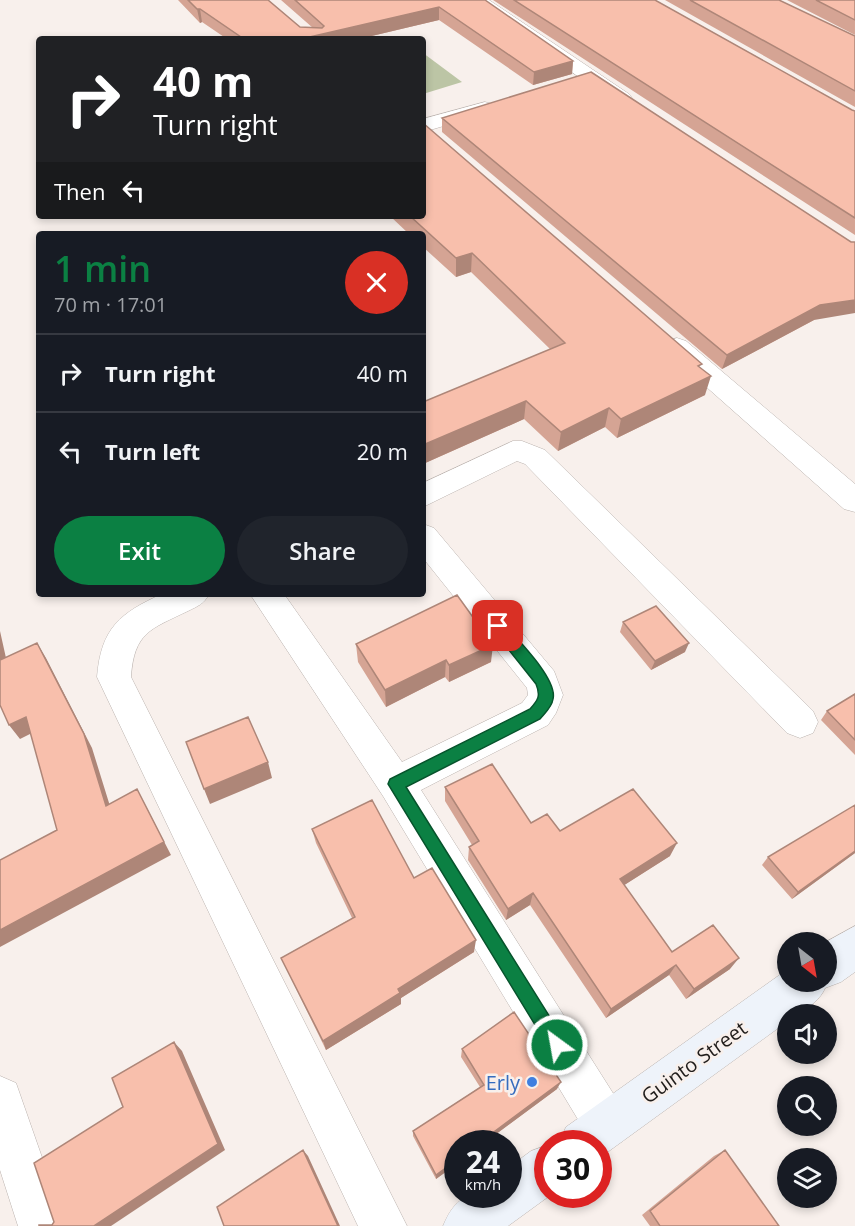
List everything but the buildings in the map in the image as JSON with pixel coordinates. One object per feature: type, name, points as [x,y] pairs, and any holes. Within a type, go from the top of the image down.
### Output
[{"type":"street","points":[[477,0],[639,109]]},
{"type":"street","points":[[568,83],[590,77]]},
{"type":"street","points":[[429,133],[501,103]]},
{"type":"street","points":[[657,330],[855,501]]},
{"type":"street","points":[[426,494],[513,451],[522,451],[535,457],[800,722]]},
{"type":"street","points":[[396,784],[535,714],[546,701],[547,693],[542,681],[426,540]]},
{"type":"street","points":[[187,597],[128,628],[118,641],[114,657],[114,677],[383,1226]]},
{"type":"street","points":[[268,597],[396,784],[592,1130]]},
{"type":"street","points":[[837,959],[855,947]]},
{"type":"street","name":"Guinto Street","points":[[600,1130],[792,992]]},
{"type":"street","points":[[0,1099],[42,1226]]},
{"type":"street","points":[[467,1226],[534,1178]]},
{"type":"green space","points":[[426,55],[462,82],[426,93]]},
{"type":"place","name":"Erly","points":[[532,1082]]},
{"type":"route","points":[[498,626],[542,681],[547,693],[546,701],[535,714],[396,784],[557,1045]]}]
